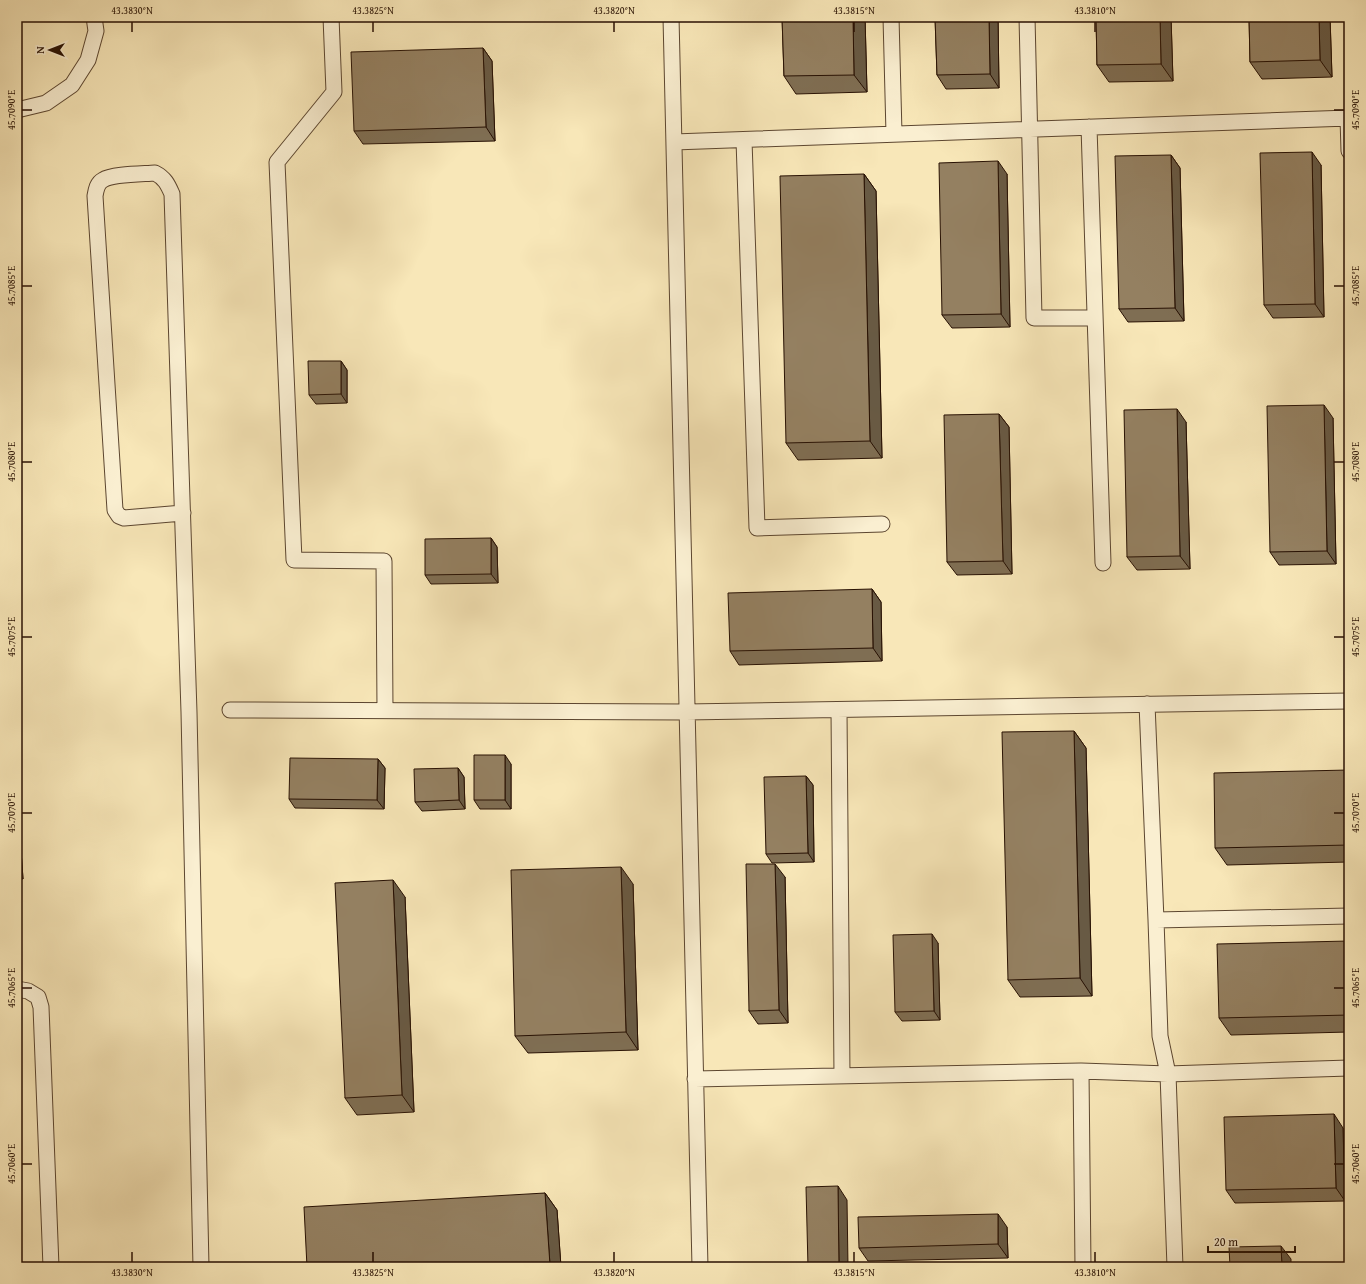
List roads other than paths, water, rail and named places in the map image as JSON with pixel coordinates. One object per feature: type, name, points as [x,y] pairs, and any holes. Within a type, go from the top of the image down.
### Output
[{"type":"lane","points":[[17,110],[46,103],[72,85],[88,60],[96,31],[94,17]]},
{"type":"lane","points":[[332,17],[334,92],[277,162],[294,560],[384,561],[384,710]]},
{"type":"lane","points":[[671,17],[700,1267]]},
{"type":"lane","points":[[891,17],[894,134]]},
{"type":"lane","points":[[1026,17],[1034,318],[1095,318]]},
{"type":"lane","points":[[674,142],[1348,118],[1349,151]]},
{"type":"lane","points":[[1090,127],[1103,563]]},
{"type":"lane","points":[[744,140],[757,528],[882,524]]},
{"type":"lane","points":[[183,513],[124,518],[119,516],[115,510],[95,196],[96,188],[101,180],[109,177],[155,173],[162,176],[167,182],[172,194],[183,513],[190,727],[201,1267]]},
{"type":"lane","points":[[230,710],[686,712],[1349,701]]},
{"type":"lane","points":[[1147,704],[1160,1036],[1168,1074],[1175,1267]]},
{"type":"lane","points":[[839,710],[842,1076]]},
{"type":"lane","points":[[1156,920],[1349,916]]},
{"type":"lane","points":[[17,989],[28,991],[38,997],[41,1007],[51,1267]]},
{"type":"lane","points":[[695,1080],[1081,1071],[1168,1074],[1349,1068]]},
{"type":"lane","points":[[1081,1071],[1083,1267]]}]
